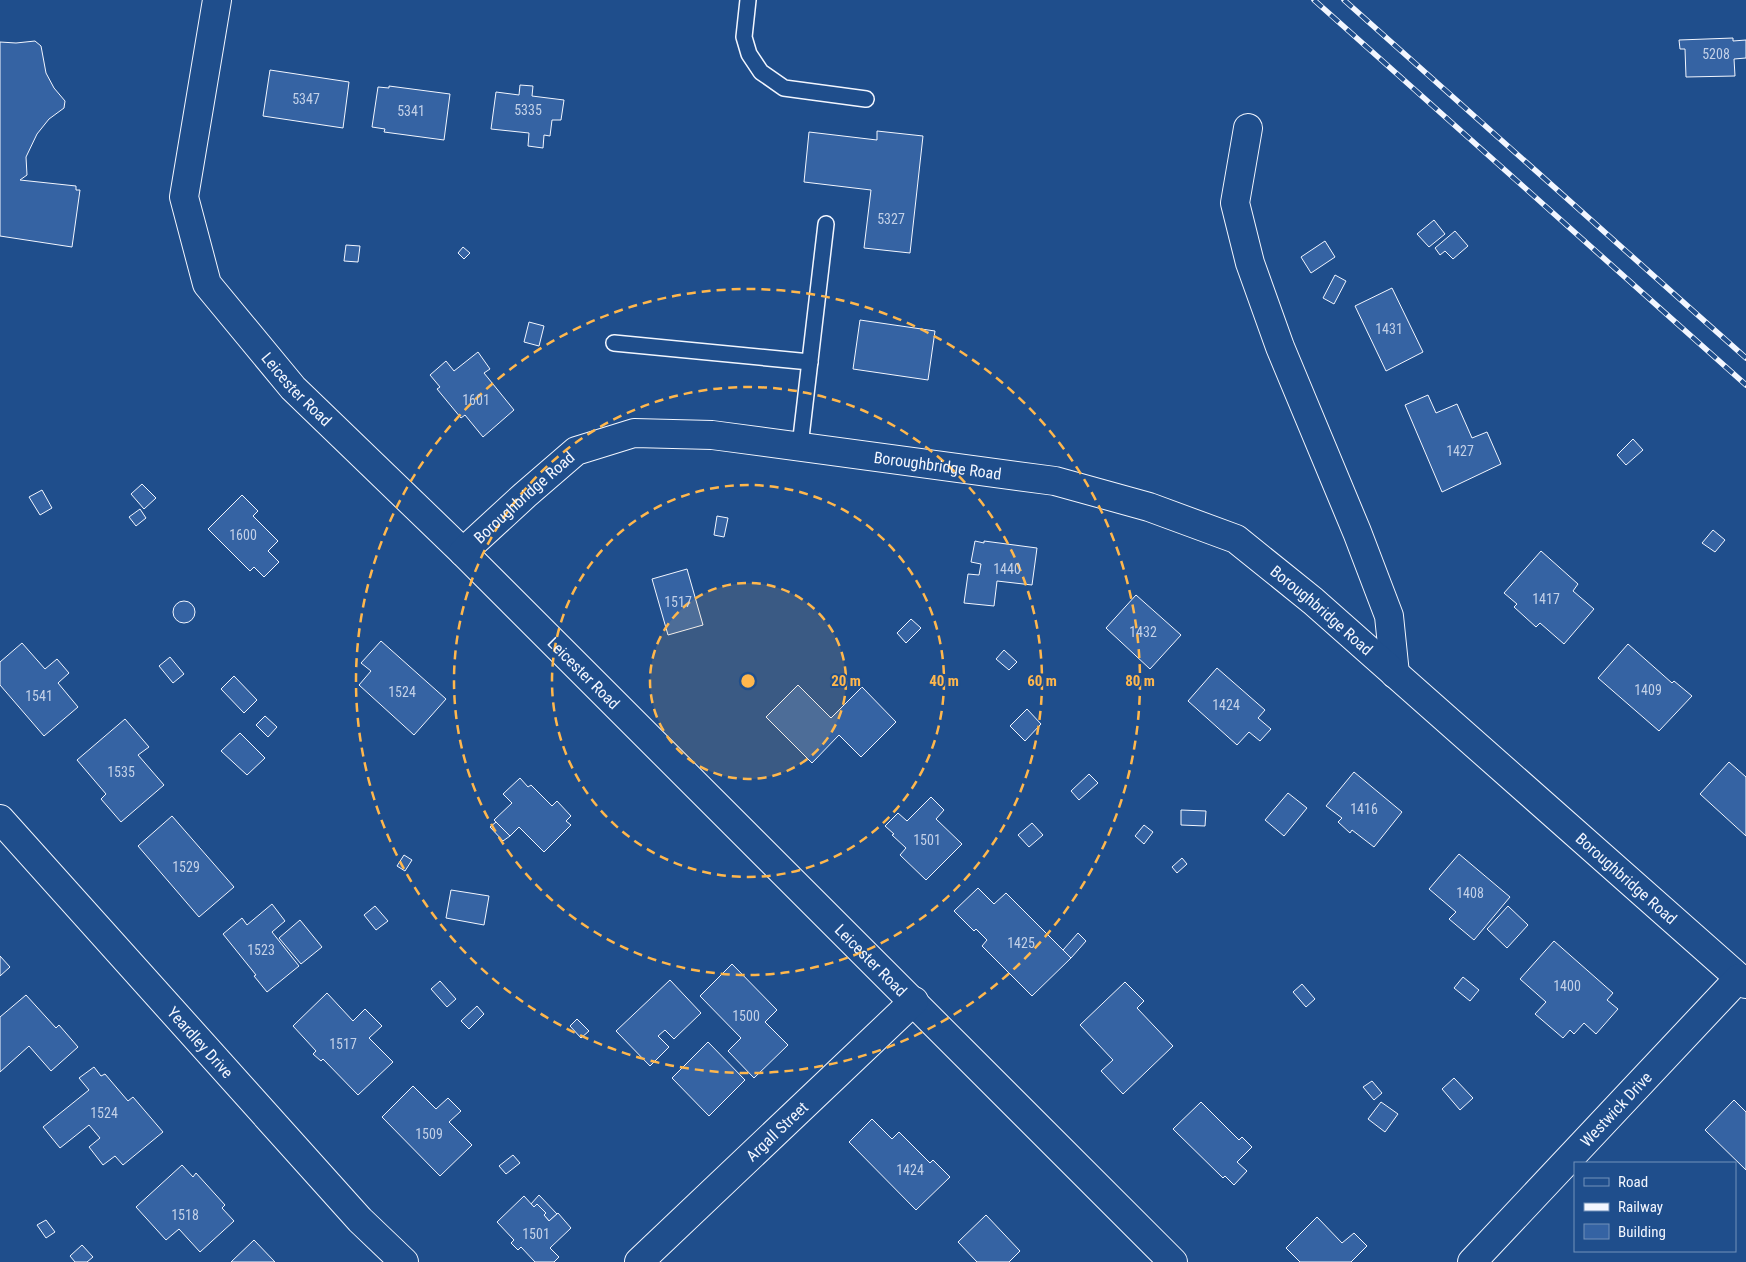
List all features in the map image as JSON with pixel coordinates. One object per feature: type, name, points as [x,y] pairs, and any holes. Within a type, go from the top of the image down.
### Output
[{"type":"street","name":"Leicester Road","points":[[217,0],[184,197],[207,284],[293,388],[463,552],[1173,1262]]},
{"type":"street","name":"Boroughbridge Road","points":[[1248,128],[1235,202],[1250,263],[1280,347],[1357,532],[1388,616],[1395,674]]},
{"type":"street","name":"Boroughbridge Road","points":[[463,552],[576,451],[634,433],[712,435],[1055,480],[1149,507],[1236,538],[1313,601],[1743,981]]},
{"type":"street","name":"Yeardley Drive","points":[[0,819],[360,1220],[404,1262]]},
{"type":"street","name":"Westwick Drive","points":[[1472,1262],[1743,981]]},
{"type":"street","name":"Argall Street","points":[[639,1262],[914,1001]]},
{"type":"lane","points":[[748,0],[744,37],[749,54],[761,72],[784,88],[866,99]]},
{"type":"lane","points":[[800,446],[826,224]]},
{"type":"lane","points":[[614,344],[810,362]]},
{"type":"building","points":[[1733,38],[1733,41],[1746,40],[1746,58],[1734,59],[1735,76],[1686,77],[1685,49],[1680,49],[1679,40]]},
{"type":"building","points":[[35,41],[41,46],[46,73],[54,88],[65,101],[64,108],[49,119],[37,134],[26,157],[27,175],[20,180],[76,186],[76,190],[80,190],[72,247],[0,236],[0,42]]},
{"type":"building","points":[[270,70],[349,82],[343,128],[263,116]]},
{"type":"building","points":[[520,85],[533,86],[532,96],[564,100],[561,120],[552,120],[550,136],[544,135],[543,148],[528,146],[529,133],[491,129],[496,92],[519,95]]},
{"type":"building","points":[[389,86],[450,94],[444,140],[384,132],[385,129],[372,127],[378,87],[389,88]]},
{"type":"building","points":[[877,131],[923,136],[910,253],[864,248],[871,190],[804,182],[809,132],[877,140]]},
{"type":"building","points":[[1434,220],[1445,234],[1429,247],[1417,234]]},
{"type":"building","points":[[1455,231],[1468,246],[1453,259],[1445,251],[1440,255],[1435,248]]},
{"type":"building","points":[[1325,241],[1335,257],[1311,273],[1301,257]]},
{"type":"building","points":[[346,245],[360,246],[358,262],[344,261]]},
{"type":"building","points":[[463,247],[470,253],[464,259],[458,253]]},
{"type":"building","points":[[1335,275],[1346,281],[1334,304],[1323,298]]},
{"type":"building","points":[[1392,288],[1423,352],[1386,371],[1355,306]]},
{"type":"building","points":[[860,320],[935,331],[928,380],[853,369]]},
{"type":"building","points":[[529,322],[544,326],[539,346],[524,342]]},
{"type":"building","points":[[478,352],[490,369],[484,373],[514,410],[483,437],[465,415],[461,418],[437,389],[440,387],[430,375],[446,361],[454,371]]},
{"type":"building","points":[[1428,395],[1436,413],[1457,404],[1472,438],[1487,432],[1501,464],[1442,492],[1405,405]]},
{"type":"building","points":[[1633,439],[1643,450],[1626,465],[1617,455]]},
{"type":"building","points":[[142,484],[156,498],[144,509],[131,494]]},
{"type":"building","points":[[42,490],[52,508],[40,515],[29,497]]},
{"type":"building","points":[[242,495],[258,511],[253,516],[278,541],[268,551],[279,562],[264,577],[254,567],[250,571],[208,529]]},
{"type":"building","points":[[140,509],[146,518],[136,526],[129,517]]},
{"type":"building","points":[[717,516],[728,518],[724,537],[714,535]]},
{"type":"building","points":[[1713,530],[1725,540],[1715,552],[1702,543]]},
{"type":"building","points":[[975,541],[1037,548],[1032,585],[997,581],[994,606],[964,603],[968,574],[979,575],[981,564],[971,562]]},
{"type":"building","points":[[1541,551],[1578,584],[1573,591],[1594,609],[1564,644],[1540,623],[1536,627],[1514,607],[1517,604],[1504,593]]},
{"type":"building","points":[[687,569],[703,625],[668,635],[652,579]]},
{"type":"building","points":[[1136,595],[1181,635],[1150,669],[1106,628]]},
{"type":"building","points":[[180,601],[188,601],[195,608],[195,616],[188,623],[180,623],[173,616],[173,608]]},
{"type":"building","points":[[911,619],[921,628],[906,643],[897,633]]},
{"type":"building","points":[[381,641],[446,699],[414,735],[359,685],[371,671],[361,663]]},
{"type":"building","points":[[22,643],[45,669],[57,659],[69,673],[58,683],[78,707],[44,736],[0,685],[0,662]]},
{"type":"building","points":[[1628,644],[1672,683],[1674,681],[1692,696],[1659,731],[1598,678]]},
{"type":"building","points":[[1004,650],[1017,662],[1009,670],[996,659]]},
{"type":"building","points":[[170,657],[184,674],[173,683],[159,666]]},
{"type":"building","points":[[1217,668],[1265,710],[1258,718],[1271,729],[1260,741],[1249,732],[1237,745],[1188,701]]},
{"type":"building","points":[[234,676],[257,700],[244,713],[221,689]]},
{"type":"building","points":[[798,685],[831,718],[862,687],[896,722],[861,757],[839,735],[812,763],[766,717]]},
{"type":"building","points":[[1027,709],[1041,724],[1025,741],[1010,726]]},
{"type":"building","points":[[265,716],[277,727],[268,737],[256,725]]},
{"type":"building","points":[[125,719],[149,747],[138,755],[164,785],[121,822],[101,799],[106,794],[77,760]]},
{"type":"building","points":[[240,733],[265,758],[247,775],[221,751]]},
{"type":"building","points":[[1729,762],[1746,777],[1746,836],[1700,794]]},
{"type":"building","points":[[1354,772],[1402,812],[1374,847],[1352,830],[1350,833],[1338,822],[1342,818],[1326,806]]},
{"type":"building","points":[[1089,774],[1098,783],[1079,800],[1071,791]]},
{"type":"building","points":[[520,778],[528,787],[531,785],[552,806],[557,801],[571,816],[566,821],[571,825],[544,852],[519,827],[510,836],[494,820],[512,803],[503,794]]},
{"type":"building","points":[[1288,793],[1307,808],[1284,836],[1265,820]]},
{"type":"building","points":[[931,797],[944,810],[936,819],[962,844],[926,880],[900,855],[906,848],[885,826],[898,813],[907,821]]},
{"type":"building","points":[[1181,810],[1206,811],[1205,826],[1181,825]]},
{"type":"building","points":[[172,816],[234,887],[199,917],[138,846]]},
{"type":"building","points":[[496,822],[510,836],[503,841],[490,827]]},
{"type":"building","points":[[1032,823],[1043,835],[1029,847],[1018,835]]},
{"type":"building","points":[[1144,825],[1153,832],[1144,844],[1135,836]]},
{"type":"building","points":[[1459,854],[1510,897],[1474,940],[1449,919],[1456,912],[1429,889]]},
{"type":"building","points":[[404,855],[412,860],[405,871],[397,866]]},
{"type":"building","points":[[1182,858],[1187,864],[1177,873],[1172,867]]},
{"type":"building","points":[[978,888],[994,904],[1006,893],[1071,958],[1032,996],[982,946],[987,940],[976,929],[974,931],[954,911]]},
{"type":"building","points":[[451,890],[489,896],[484,925],[446,918]]},
{"type":"building","points":[[272,904],[285,921],[272,932],[299,966],[267,992],[254,976],[256,975],[223,934],[242,918],[247,925]]},
{"type":"building","points":[[375,906],[388,921],[376,930],[364,915]]},
{"type":"building","points":[[1508,906],[1528,925],[1507,948],[1487,929]]},
{"type":"building","points":[[300,920],[322,947],[301,964],[279,938]]},
{"type":"building","points":[[1078,933],[1086,941],[1071,958],[1063,950]]},
{"type":"building","points":[[1554,941],[1613,993],[1607,1000],[1618,1009],[1596,1034],[1584,1023],[1574,1034],[1570,1030],[1563,1038],[1535,1014],[1546,1002],[1520,979]]},
{"type":"building","points":[[0,956],[10,967],[0,976]]},
{"type":"building","points":[[732,964],[777,1010],[765,1022],[788,1045],[754,1078],[728,1051],[741,1038],[700,996]]},
{"type":"building","points":[[1463,977],[1479,990],[1470,1001],[1454,988]]},
{"type":"building","points":[[670,980],[701,1013],[674,1039],[665,1030],[658,1036],[669,1047],[650,1066],[616,1031]]},
{"type":"building","points":[[440,981],[456,999],[447,1007],[431,989]]},
{"type":"building","points":[[1125,982],[1144,1001],[1137,1008],[1173,1046],[1123,1094],[1101,1071],[1113,1060],[1080,1025]]},
{"type":"building","points":[[1302,984],[1315,999],[1306,1007],[1293,992]]},
{"type":"building","points":[[327,993],[353,1021],[365,1009],[382,1026],[369,1038],[393,1062],[358,1095],[323,1059],[321,1061],[313,1054],[316,1051],[293,1026]]},
{"type":"building","points":[[26,995],[56,1028],[59,1025],[78,1047],[51,1071],[29,1046],[0,1072],[0,1017]]},
{"type":"building","points":[[477,1006],[484,1014],[469,1029],[461,1021]]},
{"type":"building","points":[[577,1019],[589,1031],[581,1038],[570,1026]]},
{"type":"building","points":[[708,1042],[745,1080],[709,1116],[672,1078]]},
{"type":"building","points":[[94,1067],[101,1076],[105,1074],[128,1101],[133,1097],[163,1132],[123,1165],[115,1156],[103,1165],[89,1147],[100,1138],[89,1125],[60,1148],[43,1127],[89,1090],[79,1078]]},
{"type":"building","points":[[1454,1078],[1473,1098],[1460,1110],[1442,1089]]},
{"type":"building","points":[[1372,1081],[1382,1093],[1374,1100],[1363,1087]]},
{"type":"building","points":[[413,1086],[436,1109],[448,1098],[461,1111],[449,1122],[472,1145],[440,1176],[382,1117]]},
{"type":"building","points":[[1734,1100],[1746,1112],[1746,1170],[1705,1130]]},
{"type":"building","points":[[1201,1102],[1239,1140],[1242,1137],[1252,1147],[1237,1162],[1247,1171],[1234,1185],[1225,1176],[1223,1178],[1173,1129]]},
{"type":"building","points":[[1381,1102],[1398,1114],[1385,1132],[1368,1119]]},
{"type":"building","points":[[872,1119],[892,1139],[899,1132],[930,1163],[933,1160],[950,1177],[916,1210],[849,1142]]},
{"type":"building","points":[[513,1155],[520,1163],[506,1174],[499,1166]]},
{"type":"building","points":[[182,1165],[193,1177],[196,1173],[225,1205],[222,1208],[234,1221],[200,1252],[179,1229],[166,1240],[136,1207]]},
{"type":"building","points":[[539,1195],[557,1214],[549,1221],[544,1215],[546,1213],[537,1204],[534,1207],[531,1204]]},
{"type":"building","points":[[524,1196],[534,1207],[537,1204],[546,1213],[544,1215],[549,1221],[558,1213],[571,1228],[550,1248],[559,1257],[554,1262],[535,1262],[521,1247],[518,1250],[511,1243],[514,1240],[497,1222]]},
{"type":"building","points":[[986,1215],[1020,1251],[1009,1262],[977,1262],[958,1242]]},
{"type":"building","points":[[1317,1217],[1342,1243],[1354,1233],[1367,1246],[1351,1262],[1300,1262],[1286,1248]]},
{"type":"building","points":[[46,1220],[55,1232],[46,1238],[37,1225]]},
{"type":"building","points":[[254,1240],[275,1262],[231,1262]]},
{"type":"building","points":[[82,1245],[93,1257],[87,1262],[75,1262],[70,1256]]},
{"type":"railway","points":[[1314,0],[1746,385]]},
{"type":"railway","points":[[1344,0],[1746,358]]}]
